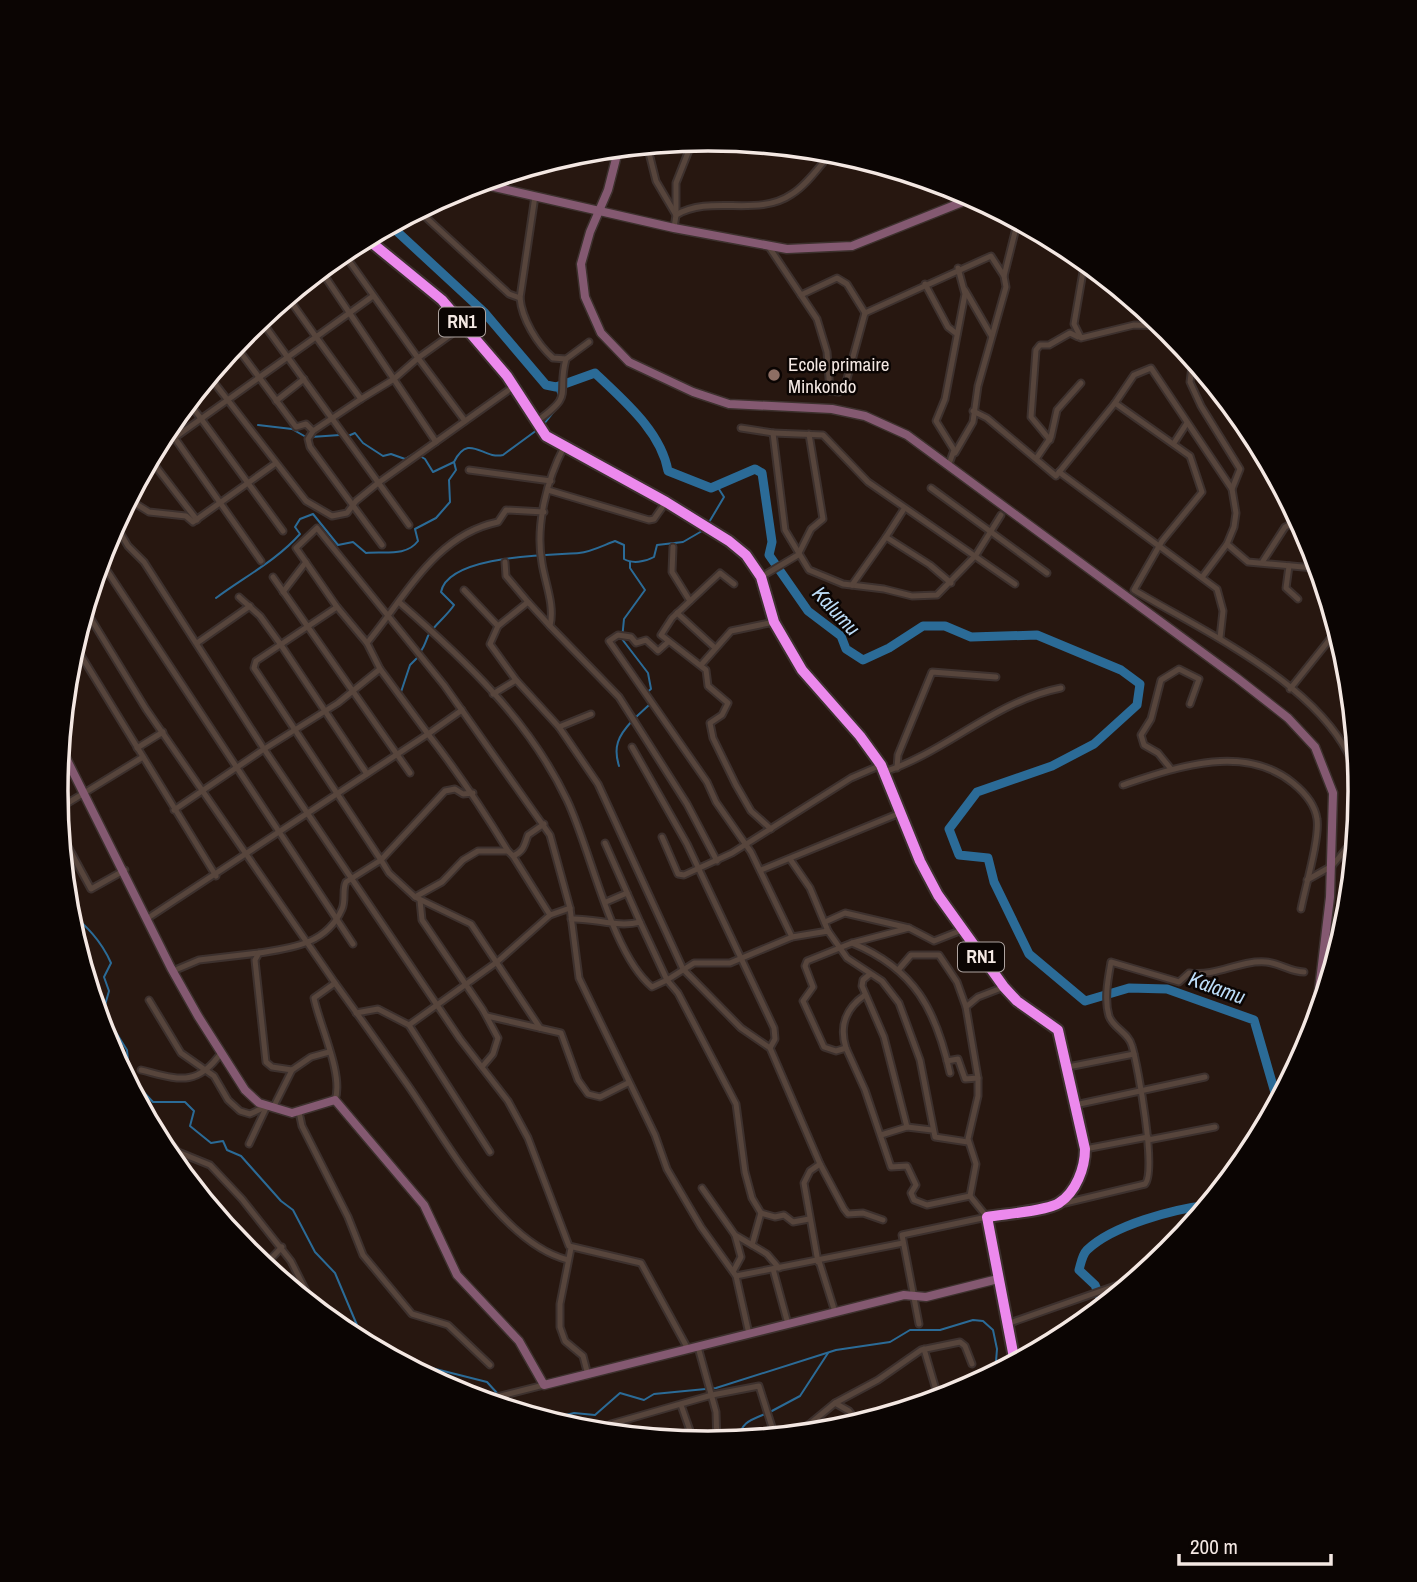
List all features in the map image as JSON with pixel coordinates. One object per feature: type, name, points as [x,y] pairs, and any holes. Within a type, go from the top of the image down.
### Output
[{"type":"highway","name":"RN1","points":[[375,245],[432,291],[464,325],[514,386],[539,426],[564,447],[666,502],[738,548],[761,578],[774,622],[809,680],[860,736],[882,769],[925,873],[962,930],[1017,1001],[1058,1030],[1085,1149],[1083,1168],[1072,1190],[1058,1204]]},
{"type":"highway","points":[[1013,1354],[987,1217],[1058,1204]]},
{"type":"street","points":[[674,228],[676,183],[688,151]]},
{"type":"street","points":[[649,154],[656,181],[676,214]]},
{"type":"street","points":[[616,158],[582,258],[585,297],[601,333],[629,362],[693,392],[729,404],[832,409],[887,425],[907,435],[1294,724],[1315,747],[1334,793],[1332,866],[1317,990]]},
{"type":"street","points":[[676,214],[697,205],[779,201],[795,192],[823,161]]},
{"type":"street","points":[[496,187],[674,228],[769,247],[802,249],[852,246],[961,202]]},
{"type":"street","points":[[535,196],[520,298],[522,312],[549,355],[566,359]]},
{"type":"street","points":[[425,217],[509,294],[520,298]]},
{"type":"street","points":[[1004,276],[1016,230]]},
{"type":"street","points":[[769,247],[801,295],[815,315],[826,347],[830,391],[839,391],[845,386],[864,313],[843,280],[831,278],[801,295]]},
{"type":"street","points":[[864,313],[990,255],[1004,276],[1006,287],[972,411],[973,422],[949,464]]},
{"type":"street","points":[[349,262],[465,421]]},
{"type":"street","points":[[958,268],[965,290],[991,335]]},
{"type":"street","points":[[1050,440],[1031,416],[1037,350],[1040,345],[1048,345],[1072,330],[1082,272]]},
{"type":"street","points":[[326,278],[436,442]]},
{"type":"street","points":[[925,284],[948,327],[957,334]]},
{"type":"street","points":[[955,453],[936,421],[945,399],[965,290]]},
{"type":"street","points":[[175,436],[373,296]]},
{"type":"street","points":[[293,304],[361,399]]},
{"type":"street","points":[[310,435],[394,379],[464,325]]},
{"type":"street","points":[[1072,330],[1081,338],[1147,325]]},
{"type":"street","points":[[267,328],[409,525]]},
{"type":"street","points":[[539,426],[554,409],[565,386],[563,376],[566,359],[589,342]]},
{"type":"street","points":[[241,354],[294,426],[306,424],[310,447],[382,545]]},
{"type":"street","points":[[972,411],[988,418],[1056,476],[1135,375],[1151,368],[1232,489],[1236,520],[1227,544],[1203,576]]},
{"type":"street","points":[[1191,371],[1190,382],[1201,406],[1240,469],[1232,489]]},
{"type":"street","points":[[276,401],[304,379]]},
{"type":"street","points":[[1036,459],[1050,440],[1057,410],[1081,383]]},
{"type":"street","points":[[215,384],[306,501],[329,515],[345,514],[379,483],[514,386]]},
{"type":"street","points":[[1115,403],[1174,443],[1191,458],[1203,489],[1157,547],[1134,590],[1220,638],[1290,689],[1320,713],[1347,750]]},
{"type":"street","points":[[195,409],[283,531]]},
{"type":"street","points":[[1174,443],[1187,423]]},
{"type":"street","points":[[741,428],[773,433],[823,435],[862,477],[955,545],[976,555],[1015,584]]},
{"type":"street","points":[[773,433],[782,516],[798,555],[818,575],[852,585],[912,596],[933,596],[951,583],[976,555],[993,532],[1001,515]]},
{"type":"street","points":[[761,578],[798,555],[811,529],[823,517],[808,434]]},
{"type":"street","points":[[174,438],[261,561]]},
{"type":"street","points":[[550,626],[549,590],[541,557],[544,512],[548,490],[564,447]]},
{"type":"street","points":[[136,504],[149,512],[187,516],[192,522],[276,463]]},
{"type":"street","points":[[156,467],[197,520]]},
{"type":"street","points":[[469,470],[551,481]]},
{"type":"street","points":[[1059,472],[1157,547],[1203,576],[1217,589],[1222,601],[1220,638]]},
{"type":"street","points":[[931,488],[1047,573]]},
{"type":"street","points":[[548,490],[649,520],[654,520],[666,502]]},
{"type":"street","points":[[852,585],[904,509]]},
{"type":"street","points":[[367,643],[434,557],[462,534],[499,522],[506,510],[544,512]]},
{"type":"street","points":[[1263,561],[1285,527],[1290,524]]},
{"type":"street","points":[[551,915],[478,806],[473,793],[380,669],[367,643],[337,607],[296,546],[318,528],[462,710],[544,824],[556,854],[570,908],[579,978],[655,1135],[669,1174],[701,1227],[735,1273],[749,1334]]},
{"type":"street","points":[[122,534],[437,1005],[520,1121],[571,1248],[560,1327],[565,1342],[583,1356],[588,1375]]},
{"type":"street","points":[[886,537],[930,565],[951,583]]},
{"type":"street","points":[[1227,544],[1243,560],[1308,568]]},
{"type":"street","points":[[673,547],[672,572],[690,601]]},
{"type":"street","points":[[283,592],[306,562]]},
{"type":"street","points":[[506,562],[506,576],[528,603],[601,676],[634,718],[687,804],[717,860]]},
{"type":"street","points":[[1289,566],[1286,588],[1298,599]]},
{"type":"street","points":[[107,571],[353,944]]},
{"type":"street","points":[[734,584],[720,573],[677,613],[662,633],[668,642],[701,665],[707,672],[709,686],[728,704],[722,715],[710,723],[713,738],[751,811],[771,829]]},
{"type":"street","points":[[272,577],[310,627],[410,773]]},
{"type":"street","points":[[464,590],[498,626]]},
{"type":"street","points":[[239,597],[250,606],[281,645],[367,774]]},
{"type":"street","points":[[400,603],[460,657],[533,738],[575,819],[614,925],[635,966],[649,985],[654,987],[698,962],[726,964],[792,937],[828,931]]},
{"type":"street","points":[[528,603],[498,626],[490,644],[516,680],[559,727],[598,784],[683,969],[741,1028],[770,1048],[820,1164],[848,1214],[863,1213],[883,1220]]},
{"type":"street","points":[[197,643],[250,606]]},
{"type":"street","points":[[337,607],[256,661],[254,668],[389,873],[418,898],[438,905],[471,924],[540,1028]]},
{"type":"street","points":[[677,613],[714,647]]},
{"type":"street","points":[[91,622],[245,856],[309,943],[484,1195],[531,1241],[555,1256],[568,1260]]},
{"type":"street","points":[[701,665],[714,647],[739,627],[774,622]]},
{"type":"street","points":[[668,642],[658,651],[646,640],[636,643],[631,637],[622,635],[609,642],[746,845],[761,870],[792,937]]},
{"type":"street","points":[[1290,689],[1330,639]]},
{"type":"street","points":[[83,659],[216,876]]},
{"type":"street","points":[[1171,769],[1158,753],[1142,743],[1141,735],[1151,719],[1161,680],[1181,668],[1199,680],[1190,704]]},
{"type":"street","points":[[174,810],[354,691],[380,669]]},
{"type":"street","points":[[897,768],[898,755],[932,672],[996,677]]},
{"type":"street","points":[[493,694],[516,680]]},
{"type":"street","points":[[662,837],[678,874],[698,868],[746,845],[851,778],[910,764],[998,712],[1035,695],[1061,688]]},
{"type":"street","points":[[148,918],[165,909],[184,892],[197,889],[462,710]]},
{"type":"street","points":[[559,727],[592,714]]},
{"type":"street","points":[[137,748],[163,732]]},
{"type":"street","points":[[632,747],[698,868],[774,1028],[775,1039],[770,1048]]},
{"type":"street","points":[[643,765],[656,756]]},
{"type":"street","points":[[69,802],[143,757]]},
{"type":"street","points":[[1123,785],[1171,769],[1217,762],[1248,762],[1271,769],[1290,781],[1311,803],[1317,820],[1301,909]]},
{"type":"street","points":[[69,765],[125,870],[173,971],[221,1054],[251,1097],[270,1108],[299,1112],[335,1100]]},
{"type":"street","points":[[173,971],[199,960],[309,943],[335,920],[343,905],[344,885],[381,860],[444,791],[455,789],[463,794],[473,793]]},
{"type":"street","points":[[761,870],[902,812]]},
{"type":"street","points":[[418,898],[442,881],[463,860],[478,851],[510,853],[523,849],[528,835],[544,824]]},
{"type":"street","points":[[605,843],[667,980],[681,997],[736,1104],[745,1172],[752,1198],[761,1213],[752,1245]]},
{"type":"street","points":[[1307,880],[1332,866],[1345,850]]},
{"type":"street","points":[[72,854],[91,888],[125,870]]},
{"type":"street","points":[[790,859],[810,888],[838,948],[895,995],[920,1060],[932,1130],[941,1140],[968,1142]]},
{"type":"street","points":[[606,902],[627,893]]},
{"type":"street","points":[[418,898],[422,919],[487,1016],[499,1041],[482,1067]]},
{"type":"street","points":[[409,1026],[497,962],[551,915],[570,908]]},
{"type":"street","points":[[825,922],[845,913],[909,928],[934,941],[962,930]]},
{"type":"street","points":[[571,919],[593,919],[620,927],[640,922]]},
{"type":"street","points":[[846,1048],[836,1051],[824,1047],[803,1001],[813,987],[806,962],[852,943],[909,928]]},
{"type":"street","points":[[852,943],[899,969],[925,1000],[950,1073]]},
{"type":"street","points":[[258,953],[255,965],[263,1056],[272,1067],[292,1070]]},
{"type":"street","points":[[899,969],[914,955],[941,956],[957,982],[966,1007],[978,1078],[968,1142],[976,1162],[970,1196],[987,1217],[903,1233],[901,1236],[919,1324]]},
{"type":"street","points":[[1058,1204],[1148,1182],[1148,1139],[1134,1054],[1130,1041],[1110,1019],[1107,1004],[1111,962],[1179,982],[1189,973],[1204,975],[1227,971],[1242,963],[1270,962],[1284,965],[1291,971],[1304,972]]},
{"type":"street","points":[[870,974],[862,983],[884,1037],[907,1127]]},
{"type":"street","points":[[335,983],[314,998],[329,1052],[337,1092],[335,1100]]},
{"type":"street","points":[[966,1007],[977,998],[1004,987]]},
{"type":"street","points":[[865,995],[854,1003],[841,1034],[892,1167],[907,1166],[916,1185],[911,1192],[914,1200],[927,1205],[970,1196]]},
{"type":"street","points":[[149,1000],[181,1053],[214,1076],[225,1097],[240,1111],[250,1114],[270,1108]]},
{"type":"street","points":[[356,1013],[378,1009],[409,1026],[490,1152]]},
{"type":"street","points":[[487,1016],[561,1034],[578,1080],[588,1094],[600,1097],[628,1083]]},
{"type":"street","points":[[249,1144],[292,1070],[314,1056],[329,1052]]},
{"type":"street","points":[[141,1070],[174,1078],[191,1078],[207,1071],[221,1054]]},
{"type":"street","points":[[1068,1066],[1134,1054]]},
{"type":"street","points":[[947,1062],[958,1059],[965,1079],[978,1078]]},
{"type":"street","points":[[1075,1105],[1205,1077]]},
{"type":"street","points":[[335,1100],[424,1205],[457,1275],[519,1341],[544,1385]]},
{"type":"street","points":[[299,1112],[302,1126],[340,1200],[363,1255],[412,1314],[449,1325],[490,1365]]},
{"type":"street","points":[[881,1135],[907,1127],[932,1130]]},
{"type":"street","points":[[1085,1149],[1215,1127]]},
{"type":"street","points":[[180,1153],[205,1163],[217,1172],[282,1247],[306,1288]]},
{"type":"street","points":[[820,1164],[810,1171],[804,1183],[808,1219],[818,1261],[835,1312]]},
{"type":"street","points":[[702,1188],[735,1235],[741,1257],[735,1273]]},
{"type":"street","points":[[761,1213],[784,1215],[793,1222],[808,1219]]},
{"type":"street","points":[[735,1235],[767,1254],[776,1269],[788,1324]]},
{"type":"street","points":[[735,1273],[776,1269],[903,1243]]},
{"type":"street","points":[[271,1258],[282,1247]]},
{"type":"street","points":[[571,1248],[640,1263],[688,1349]]},
{"type":"street","points":[[496,1395],[588,1375],[835,1312],[914,1296],[926,1297],[998,1279]]},
{"type":"street","points":[[1007,1324],[1113,1287]]},
{"type":"street","points":[[811,1423],[835,1403],[924,1349],[960,1342],[965,1346],[972,1364]]},
{"type":"street","points":[[698,1347],[711,1391],[716,1431]]},
{"type":"street","points":[[924,1349],[936,1389]]},
{"type":"street","points":[[612,1424],[681,1405],[711,1391],[760,1386],[772,1427]]},
{"type":"street","points":[[835,1403],[852,1414]]},
{"type":"street","points":[[681,1405],[690,1431]]},
{"type":"waterway","name":"Kalumu","points":[[397,232],[484,312],[546,385],[556,387],[595,373],[629,405],[649,430],[658,443],[668,471],[711,488],[755,469],[762,473],[772,542],[769,555],[808,611],[841,636],[846,649],[863,660],[889,648],[923,626],[945,626],[971,637],[1037,635],[1121,670],[1140,684],[1137,705],[1094,744],[1052,766],[977,792],[949,829],[959,855],[988,858],[994,882],[1029,954],[1085,1001],[1129,988],[1167,989],[1254,1020],[1274,1090]]},
{"type":"waterway","points":[[556,387],[559,396]]},
{"type":"waterway","points":[[544,424],[560,404]]},
{"type":"waterway","points":[[258,425],[292,429],[306,437]]},
{"type":"waterway","points":[[216,598],[281,552],[300,534],[295,527],[300,519],[313,514],[338,545],[353,542],[366,553],[401,551],[413,546],[418,541],[415,529],[436,518],[450,502],[449,480],[456,470],[454,462],[460,453],[471,448],[496,456],[503,455],[537,430]]},
{"type":"waterway","points":[[348,436],[355,433],[363,443],[383,456],[391,454],[405,459],[415,453],[425,459],[433,472],[454,462]]},
{"type":"waterway","points":[[311,437],[340,435]]},
{"type":"waterway","points":[[708,524],[724,497],[717,486]]},
{"type":"waterway","points":[[421,651],[430,632],[454,605],[441,592],[448,580],[461,571],[501,559],[584,552],[615,541],[624,545],[624,559],[631,562],[643,561],[654,557],[657,545],[683,542],[702,531]]},
{"type":"waterway","points":[[630,562],[630,568],[645,590],[624,619],[622,639],[648,673],[651,689],[646,693]]},
{"type":"waterway","points":[[401,692],[410,665],[419,656]]},
{"type":"waterway","points":[[636,717],[649,705],[649,701]]},
{"type":"waterway","points":[[619,766],[618,742],[632,721]]},
{"type":"waterway","points":[[83,924],[103,947],[111,963],[104,977],[109,991],[105,1005]]},
{"type":"waterway","points":[[115,1031],[127,1050],[128,1061]]},
{"type":"waterway","points":[[144,1093],[153,1102],[185,1102],[194,1111],[190,1126],[211,1143],[223,1141],[227,1150],[241,1156],[281,1201],[293,1210],[315,1252],[335,1273],[357,1326]]},
{"type":"waterway","name":"Kalamu","points":[[1100,1297],[1095,1285],[1079,1270],[1087,1250],[1098,1241],[1128,1226],[1162,1214],[1195,1207]]},
{"type":"waterway","points":[[567,1415],[595,1415],[620,1393],[644,1400],[654,1394],[716,1388],[836,1350],[890,1342],[910,1330],[940,1330],[973,1320],[983,1321],[993,1330],[997,1349],[996,1363]]},
{"type":"waterway","points":[[770,1412],[800,1396],[828,1353]]},
{"type":"waterway","points":[[431,1368],[487,1382],[497,1393]]},
{"type":"waterway","points":[[741,1430],[750,1420],[765,1414]]},
{"type":"place","name":"Ecole primaire Minkondo","points":[[774,375]]}]
